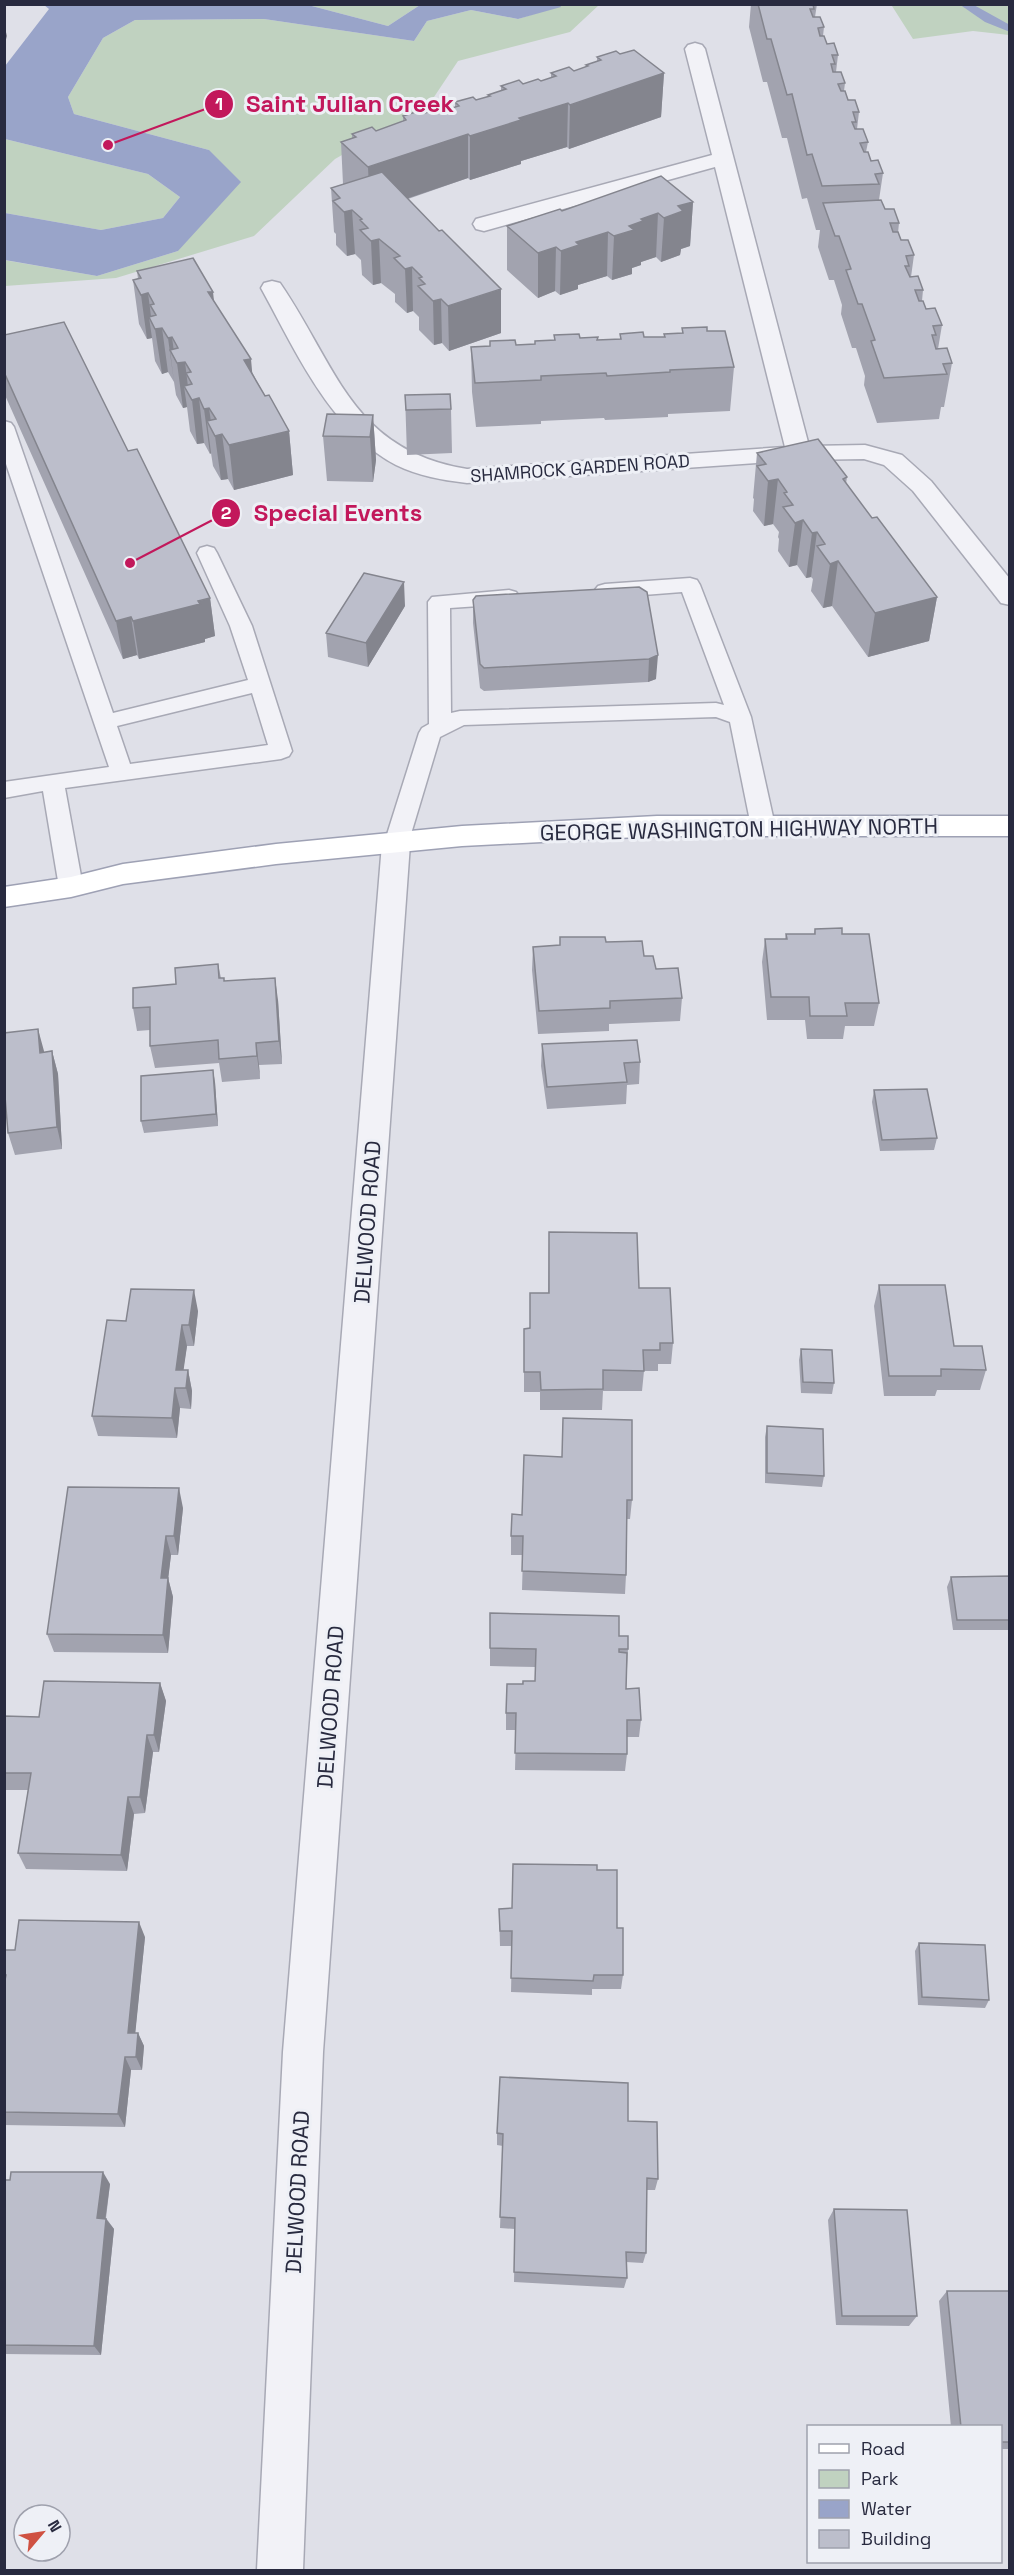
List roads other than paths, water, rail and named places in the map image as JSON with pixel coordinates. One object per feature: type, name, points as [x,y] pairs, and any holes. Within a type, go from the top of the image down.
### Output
[{"type":"main road","name":"GEORGE WASHINGTON HIGHWAY NORTH","points":[[4,897],[71,887],[123,874],[276,854],[462,837],[657,826],[1010,826]]},
{"type":"street","points":[[695,49],[799,453]]},
{"type":"street","points":[[484,224],[723,158]]},
{"type":"street","name":"SHAMROCK GARDEN ROAD","points":[[272,288],[334,394],[364,432],[398,456],[434,471],[467,476],[799,453],[865,452],[892,460],[922,486],[1010,597]]},
{"type":"street","name":"DELWOOD ROAD","points":[[280,2571],[303,2052],[396,844]]},
{"type":"lane","points":[[4,427],[122,772]]},
{"type":"lane","points":[[4,790],[282,751],[241,626],[207,553]]},
{"type":"lane","points":[[582,592],[690,585],[740,717],[763,826]]},
{"type":"lane","points":[[440,728],[439,602],[535,595]]},
{"type":"lane","points":[[105,722],[260,684]]},
{"type":"lane","points":[[396,844],[430,733],[460,718],[716,710],[740,717]]},
{"type":"lane","points":[[53,782],[71,887]]},
{"type":"water","points":[[559,4],[561,7],[518,19],[471,10],[427,21],[414,41],[264,19],[135,20],[103,38],[68,97],[74,114],[209,150],[241,182],[178,251],[97,276],[5,260],[5,213],[101,230],[163,218],[180,197],[148,174],[5,139],[5,66],[49,9],[44,5],[308,5],[388,26],[420,5]]},
{"type":"waterway","points":[[964,4],[989,20],[1010,29]]},
{"type":"place","name":"Saint Julian Creek","points":[[108,145]]},
{"type":"place","name":"Special Events","points":[[130,563]]}]
